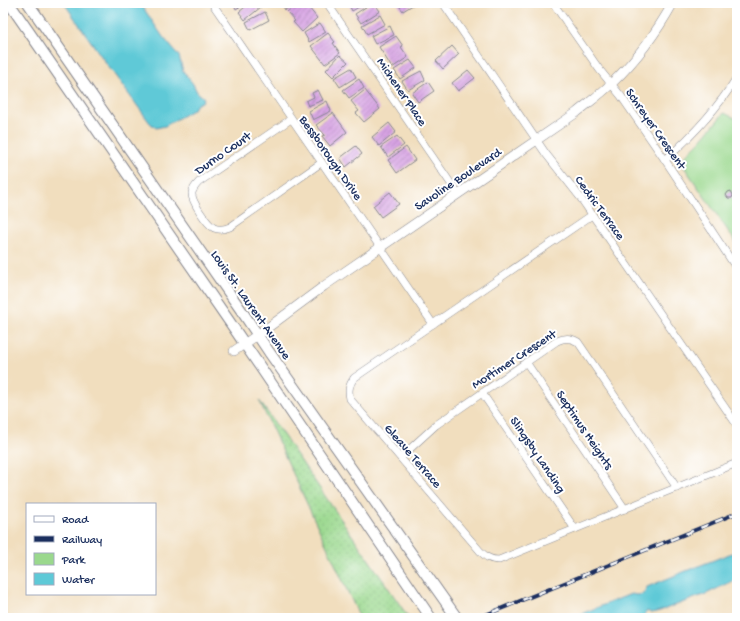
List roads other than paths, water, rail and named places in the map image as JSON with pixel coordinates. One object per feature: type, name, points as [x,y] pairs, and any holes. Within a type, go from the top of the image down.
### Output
[{"type":"main road","points":[[9,3],[245,344],[431,618]]},
{"type":"main road","name":"Louis St. Laurent Avenue","points":[[28,3],[257,335],[457,618]]},
{"type":"street","name":"Bessborough Drive","points":[[212,3],[432,324]]},
{"type":"street","name":"Michener Place","points":[[328,3],[458,194]]},
{"type":"street","name":"Cedric Terrace","points":[[443,3],[546,154],[580,197],[737,425]]},
{"type":"street","name":"Savoline Boulevard","points":[[234,351],[380,247],[576,113],[611,84],[632,62],[651,38],[673,3]]},
{"type":"street","name":"Schreyer Crescent","points":[[555,4],[599,69],[621,96],[665,160],[737,269]]},
{"type":"street","points":[[665,160],[692,135],[718,105],[736,80]]},
{"type":"street","name":"Durno Court","points":[[291,119],[195,186],[192,193],[193,199],[204,218],[214,228],[225,229],[230,227],[321,163]]},
{"type":"street","name":"Gleave Terrace","points":[[592,215],[354,378],[349,384],[348,392],[350,399],[480,551],[491,560],[499,560],[737,463]]},
{"type":"street","name":"Mortimer Crescent","points":[[400,457],[436,424],[557,341],[563,338],[570,338],[578,342],[677,488]]},
{"type":"street","name":"Septimus Heights","points":[[526,362],[626,509]]},
{"type":"street","name":"Slingsby Landing","points":[[482,393],[575,529]]},
{"type":"water","points":[[64,3],[140,3],[163,37],[179,56],[183,71],[197,92],[204,98],[202,102],[197,104],[194,109],[165,126],[156,128],[150,123],[108,66]]},
{"type":"water","points":[[737,551],[737,579],[706,594],[657,612],[651,613],[647,611],[642,618],[571,618],[631,594],[643,594],[647,587]]},
{"type":"railway","points":[[478,618],[737,513]]}]
